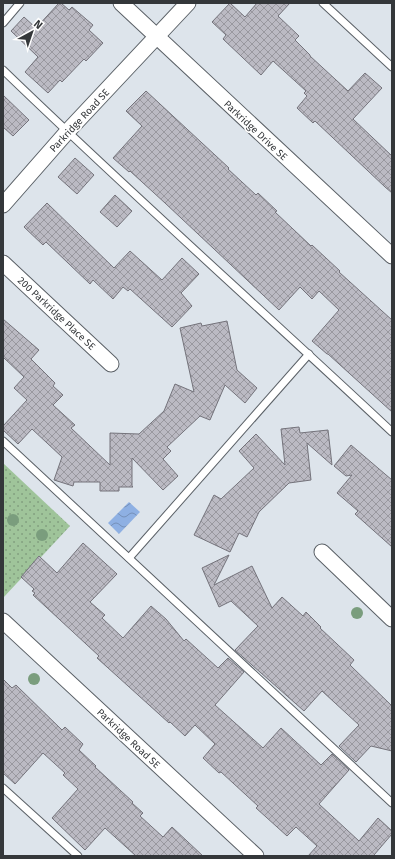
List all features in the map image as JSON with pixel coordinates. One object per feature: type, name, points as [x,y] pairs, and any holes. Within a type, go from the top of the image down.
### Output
[{"type":"street","name":"Parkridge Drive SE","points":[[121,3],[392,256]]},
{"type":"street","name":"Parkridge Road SE","points":[[3,205],[67,132],[157,38],[188,3]]},
{"type":"street","name":"200 Parkridge Place SE","points":[[3,263],[112,364]]},
{"type":"street","points":[[322,552],[392,619]]},
{"type":"street","name":"Parkridge Road SE","points":[[3,621],[256,856]]},
{"type":"lane","points":[[3,23],[20,3]]},
{"type":"lane","points":[[323,3],[392,67]]},
{"type":"lane","points":[[3,70],[67,132],[392,432]]},
{"type":"lane","points":[[129,558],[309,354]]},
{"type":"lane","points":[[3,441],[392,803]]},
{"type":"lane","points":[[3,788],[78,856]]},
{"type":"green space","points":[[3,463],[70,526],[3,598]]},
{"type":"water","points":[[129,502],[140,512],[119,534],[108,523]]},
{"type":"building","points":[[59,3],[69,10],[72,7],[93,25],[89,30],[103,43],[86,61],[84,59],[62,82],[60,80],[48,93],[25,72],[38,57],[11,31],[24,17],[36,28]]},
{"type":"building","points":[[230,3],[245,17],[257,3],[290,3],[278,16],[299,36],[295,40],[310,56],[348,91],[365,73],[382,88],[353,119],[392,156],[392,193],[315,121],[313,123],[297,108],[307,96],[304,93],[306,91],[273,61],[261,75],[223,39],[226,35],[212,22]]},
{"type":"building","points":[[146,91],[256,195],[258,193],[277,211],[275,212],[392,320],[392,412],[312,341],[339,310],[319,291],[312,299],[300,287],[279,310],[165,203],[130,171],[129,172],[113,158],[142,126],[126,111]]},
{"type":"building","points":[[3,95],[29,120],[13,136],[3,127]]},
{"type":"building","points":[[75,158],[94,175],[77,194],[58,177]]},
{"type":"building","points":[[115,195],[132,211],[117,227],[100,212]]},
{"type":"building","points":[[47,203],[114,268],[130,251],[162,280],[182,258],[199,274],[181,293],[192,306],[172,327],[130,289],[128,291],[123,287],[113,299],[93,280],[90,284],[46,242],[43,245],[24,227]]},
{"type":"building","points":[[3,319],[39,350],[31,359],[55,383],[53,386],[63,395],[53,405],[75,425],[71,428],[110,465],[110,433],[139,434],[164,411],[175,384],[194,392],[180,328],[201,323],[202,326],[227,321],[237,370],[257,388],[245,403],[225,385],[210,420],[200,416],[167,447],[171,451],[163,459],[178,476],[163,490],[132,458],[133,487],[119,487],[119,491],[100,491],[100,482],[74,482],[73,486],[54,480],[62,457],[32,429],[18,444],[3,430],[3,426],[27,400],[14,388],[24,377],[3,357]]},
{"type":"building","points":[[299,427],[300,433],[328,430],[332,465],[307,443],[311,480],[289,483],[259,512],[247,537],[239,533],[230,552],[194,535],[214,495],[221,499],[254,468],[239,451],[256,434],[285,465],[281,429]]},
{"type":"building","points":[[351,445],[392,480],[392,547],[355,514],[358,511],[337,493],[352,475],[346,476],[334,466]]},
{"type":"building","points":[[83,543],[117,574],[90,602],[105,615],[102,618],[123,638],[151,606],[166,619],[184,641],[186,639],[218,668],[228,658],[244,672],[215,705],[263,748],[281,728],[321,765],[332,754],[349,770],[319,804],[359,841],[378,818],[392,831],[392,834],[374,855],[375,856],[308,856],[317,846],[296,827],[287,836],[256,808],[258,806],[221,772],[219,773],[203,758],[215,744],[195,725],[185,736],[97,658],[99,656],[33,595],[35,593],[32,591],[34,589],[21,577],[39,556],[57,573]]},
{"type":"building","points":[[229,555],[214,585],[252,566],[272,608],[282,597],[303,616],[306,612],[321,627],[320,628],[354,660],[350,665],[392,706],[392,751],[371,746],[356,762],[339,746],[359,725],[322,691],[304,711],[235,650],[258,626],[231,601],[219,607],[202,568]]},
{"type":"building","points":[[3,679],[12,688],[16,685],[62,730],[65,727],[83,744],[79,750],[133,802],[132,803],[143,813],[140,816],[163,837],[172,827],[203,856],[136,856],[105,828],[85,850],[52,818],[78,789],[63,775],[65,773],[43,753],[15,784],[3,773]]}]
